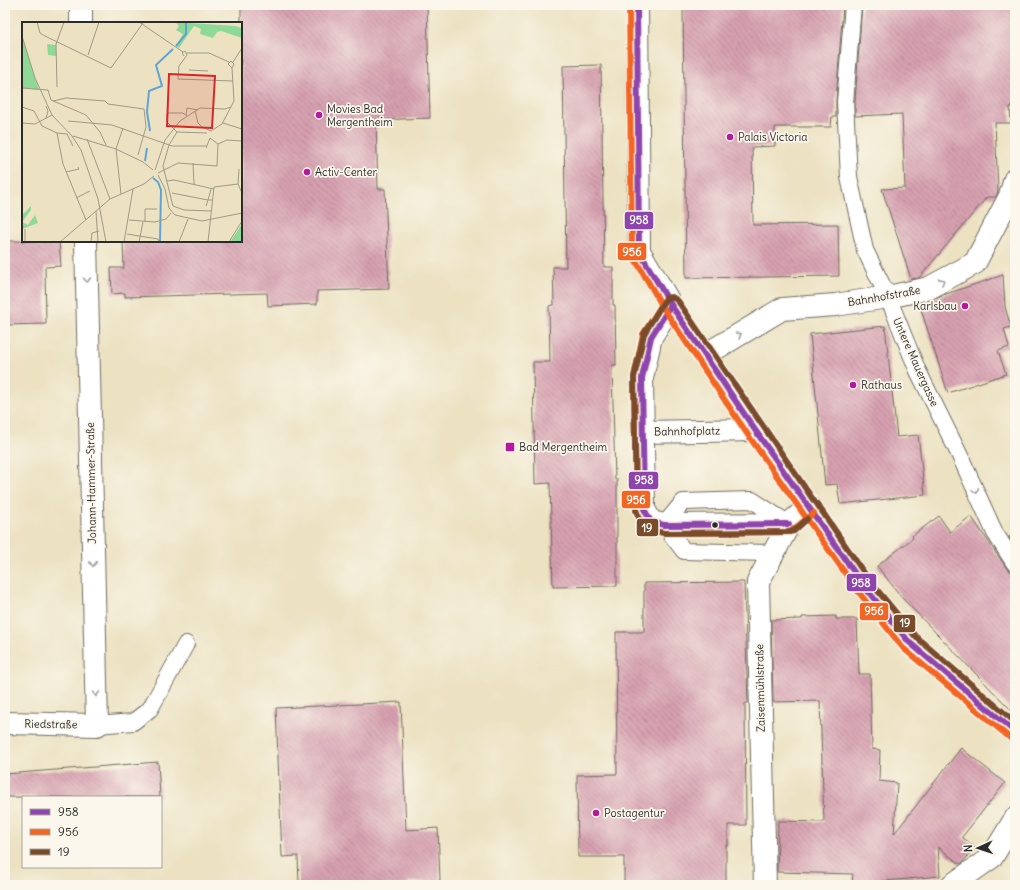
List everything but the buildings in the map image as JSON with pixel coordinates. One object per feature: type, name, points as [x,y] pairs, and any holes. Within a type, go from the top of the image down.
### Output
[{"type":"street","points":[[81,5],[81,22]]},
{"type":"street","points":[[637,5],[639,251],[671,305],[755,430],[863,585],[909,642],[1015,732]]},
{"type":"street","name":"Bahnhofstraße","points":[[705,354],[782,309],[835,305],[888,297],[930,288],[975,263],[1010,196],[1015,179]]},
{"type":"street","name":"Johann-Hammer-Straße","points":[[86,242],[97,725]]},
{"type":"street","name":"Bahnhofplatz","points":[[671,305],[651,337],[642,378],[644,509],[651,522],[664,525],[789,524]]},
{"type":"street","name":"Bahnhofplatz","points":[[642,432],[755,430]]},
{"type":"street","name":"Zaisenmühlstraße","points":[[765,885],[758,582],[789,524],[809,508]]},
{"type":"street","name":"Riedstraße","points":[[5,723],[97,725]]},
{"type":"street","points":[[952,885],[992,857],[1015,819]]},
{"type":"lane","name":"Untere Mauergasse","points":[[853,5],[845,102],[849,177],[865,250],[888,297],[917,369],[965,454],[995,533],[1015,564]]},
{"type":"lane","points":[[664,525],[684,550],[774,553]]},
{"type":"lane","points":[[97,725],[133,722],[150,709],[186,644]]},
{"type":"transit line","name":"956","points":[[629,5],[632,254],[664,309],[748,435],[857,590],[903,648],[1010,738]]},
{"type":"transit line","name":"958","points":[[637,5],[639,251],[671,305],[755,430],[863,585],[909,642],[1015,732]]},
{"type":"transit line","name":"19","points":[[807,519],[794,531],[789,532],[664,533],[653,531],[643,524],[636,510],[634,377],[644,334],[666,298],[672,297],[678,301],[814,501]]},
{"type":"transit line","name":"956","points":[[664,301],[643,334],[634,377],[636,510],[643,524],[653,531],[664,533],[790,532],[814,513]]},
{"type":"transit line","name":"958","points":[[671,305],[651,337],[642,378],[644,509],[651,522],[664,525],[789,524]]},
{"type":"transit line","name":"19","points":[[817,504],[869,580],[915,636],[1015,722]]},
{"type":"place","name":"Movies Bad Mergentheim","points":[[319,115]]},
{"type":"place","name":"Palais Victoria","points":[[730,137]]},
{"type":"place","name":"Activ-Center","points":[[307,172]]},
{"type":"place","name":"Karlsbau","points":[[965,306]]},
{"type":"place","name":"Rathaus","points":[[853,385]]},
{"type":"place","name":"Bad Mergentheim","points":[[510,447]]},
{"type":"place","name":"Postagentur","points":[[596,813]]}]
